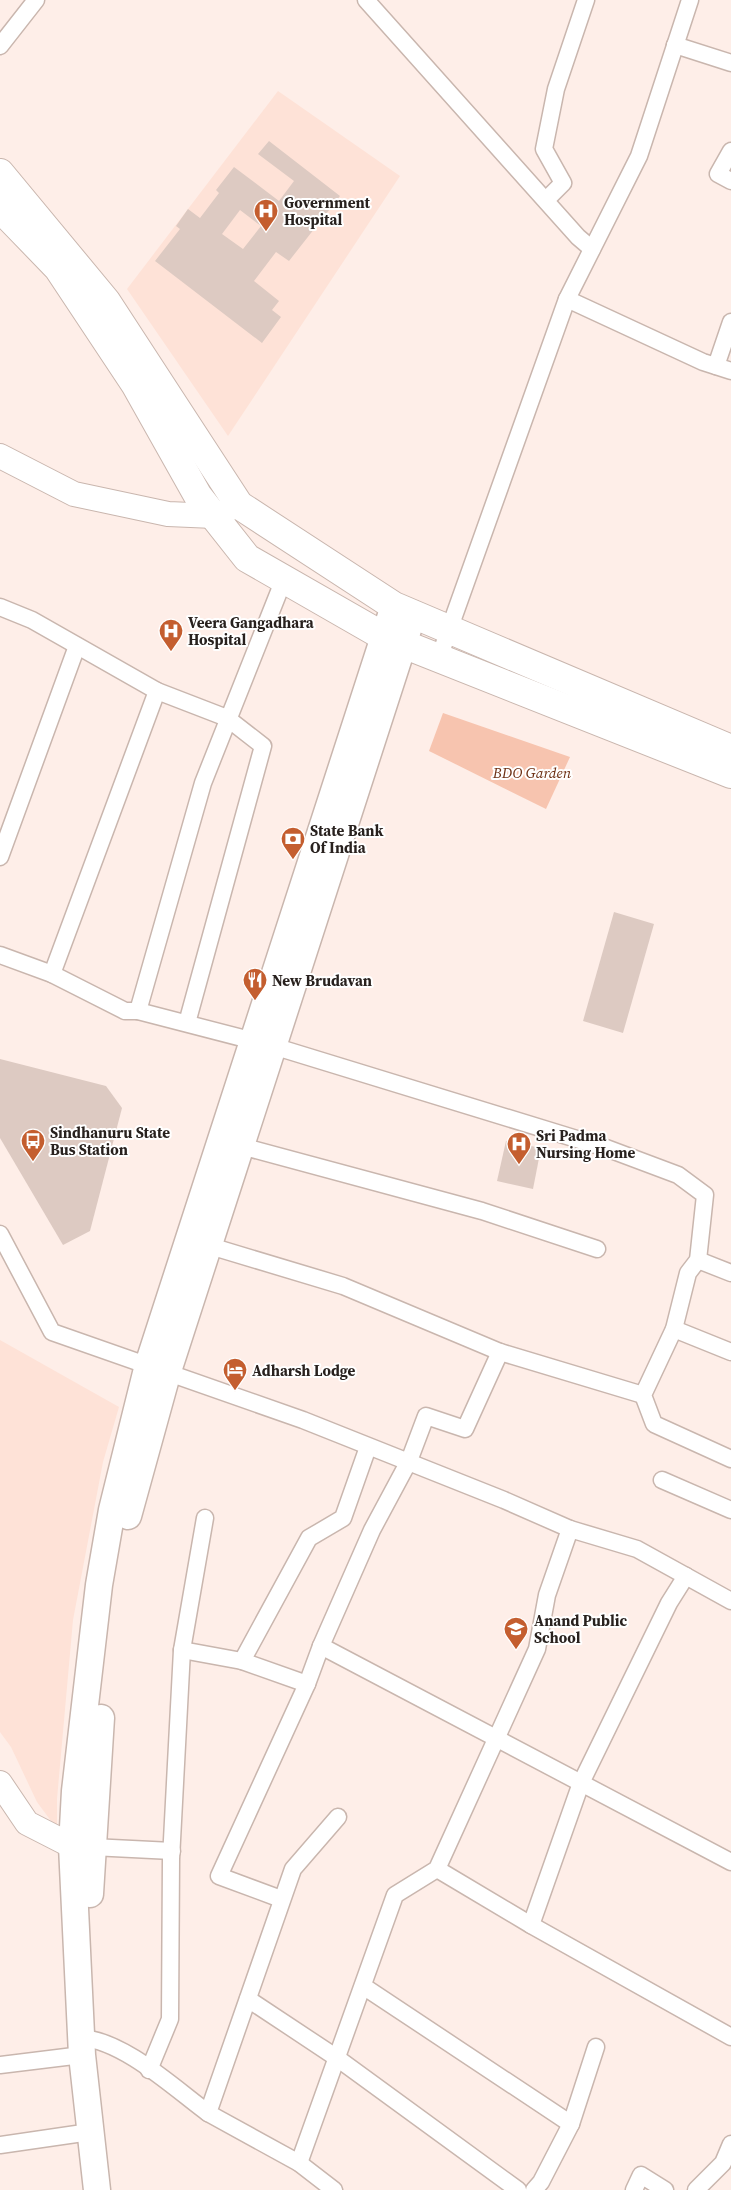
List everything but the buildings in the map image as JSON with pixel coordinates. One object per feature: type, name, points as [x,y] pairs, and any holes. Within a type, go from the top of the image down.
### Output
[{"type":"highway","points":[[0,173],[106,301],[239,505],[404,610],[731,749]]},
{"type":"highway","points":[[0,208],[58,268],[135,384],[198,496],[247,558],[394,640],[731,774]]},
{"type":"main road","points":[[97,2190],[90,2132],[86,2044],[82,1846],[75,1791],[99,1585],[112,1510],[404,610]]},
{"type":"main road","points":[[158,1368],[210,1246],[241,1146],[263,1043]]},
{"type":"main road","points":[[86,2044],[114,2190]]},
{"type":"street","points":[[0,46],[36,0]]},
{"type":"street","points":[[366,0],[578,237],[592,249]]},
{"type":"street","points":[[546,200],[563,183],[544,149],[556,89],[586,0]]},
{"type":"street","points":[[439,658],[567,299],[639,156],[690,0]]},
{"type":"street","points":[[676,45],[731,63]]},
{"type":"street","points":[[731,151],[718,174],[731,181]]},
{"type":"street","points":[[567,299],[724,368],[731,322]]},
{"type":"street","points":[[0,456],[74,494],[168,514],[214,516],[239,505]]},
{"type":"street","points":[[138,1011],[203,782],[284,579]]},
{"type":"street","points":[[0,607],[32,620],[157,691],[227,718],[263,746],[187,1023]]},
{"type":"street","points":[[0,857],[78,646]]},
{"type":"street","points":[[52,974],[157,691]]},
{"type":"street","points":[[0,955],[52,974],[125,1012],[138,1011],[263,1043],[606,1148],[678,1175],[705,1195],[698,1260],[688,1274],[674,1329],[643,1395],[654,1424],[731,1459]]},
{"type":"street","points":[[241,1146],[482,1211],[597,1249]]},
{"type":"street","points":[[0,1234],[52,1332],[303,1420],[368,1447],[409,1461],[570,1529],[637,1549],[731,1601]]},
{"type":"street","points":[[210,1246],[343,1286],[500,1352],[643,1395]]},
{"type":"street","points":[[698,1260],[731,1273]]},
{"type":"street","points":[[674,1329],[731,1352]]},
{"type":"street","points":[[281,1899],[219,1876],[307,1684],[321,1646],[372,1530],[409,1461],[426,1416],[465,1429],[500,1352]]},
{"type":"street","points":[[242,1661],[308,1538],[343,1518],[368,1447]]},
{"type":"street","points":[[662,1480],[731,1510]]},
{"type":"street","points":[[149,2070],[170,2019],[172,1851],[182,1650],[204,1518]]},
{"type":"street","points":[[299,2163],[395,1895],[438,1869],[538,1649],[548,1595],[570,1529]]},
{"type":"street","points":[[531,1925],[581,1783],[670,1603],[686,1576]]},
{"type":"street","points":[[321,1646],[731,1862]]},
{"type":"street","points":[[182,1650],[242,1661],[307,1684]]},
{"type":"street","points":[[0,1783],[27,1823],[82,1846],[172,1851]]},
{"type":"street","points":[[208,2113],[292,1868],[338,1817]]},
{"type":"street","points":[[438,1869],[531,1925],[731,2037]]},
{"type":"street","points":[[363,1986],[571,2124]]},
{"type":"street","points":[[248,1998],[337,2058],[518,2190]]},
{"type":"street","points":[[0,2065],[86,2044],[126,2052],[208,2113],[299,2163],[334,2190]]},
{"type":"street","points":[[534,2190],[541,2182],[571,2124],[596,2047]]},
{"type":"street","points":[[0,2145],[90,2132]]},
{"type":"street","points":[[696,2190],[723,2163],[731,2144]]},
{"type":"street","points":[[634,2190],[641,2175],[665,2190]]},
{"type":"shaded area","name":"Government Hospital","points":[[278,91],[400,176],[228,436],[127,289]]},
{"type":"shaded area","points":[[0,1340],[119,1407],[103,1462],[73,1620],[57,1799],[57,1829],[37,1802],[11,1747],[0,1732]]},
{"type":"green space","name":"BDO Garden","points":[[443,713],[570,757],[546,809],[429,751]]},
{"type":"place","name":"Government Hospital","points":[[266,232]]},
{"type":"place","name":"Veera Gangadhara Hospital","points":[[171,652]]},
{"type":"place","name":"State Bank Of India","points":[[293,860]]},
{"type":"place","name":"New Brudavan","points":[[255,1001]]},
{"type":"place","name":"Sindhanuru State Bus Station","points":[[33,1162]]},
{"type":"place","name":"Sri Padma Nursing Home","points":[[519,1165]]},
{"type":"place","name":"Adharsh Lodge","points":[[235,1391]]},
{"type":"place","name":"Anand Public School","points":[[516,1650]]}]
